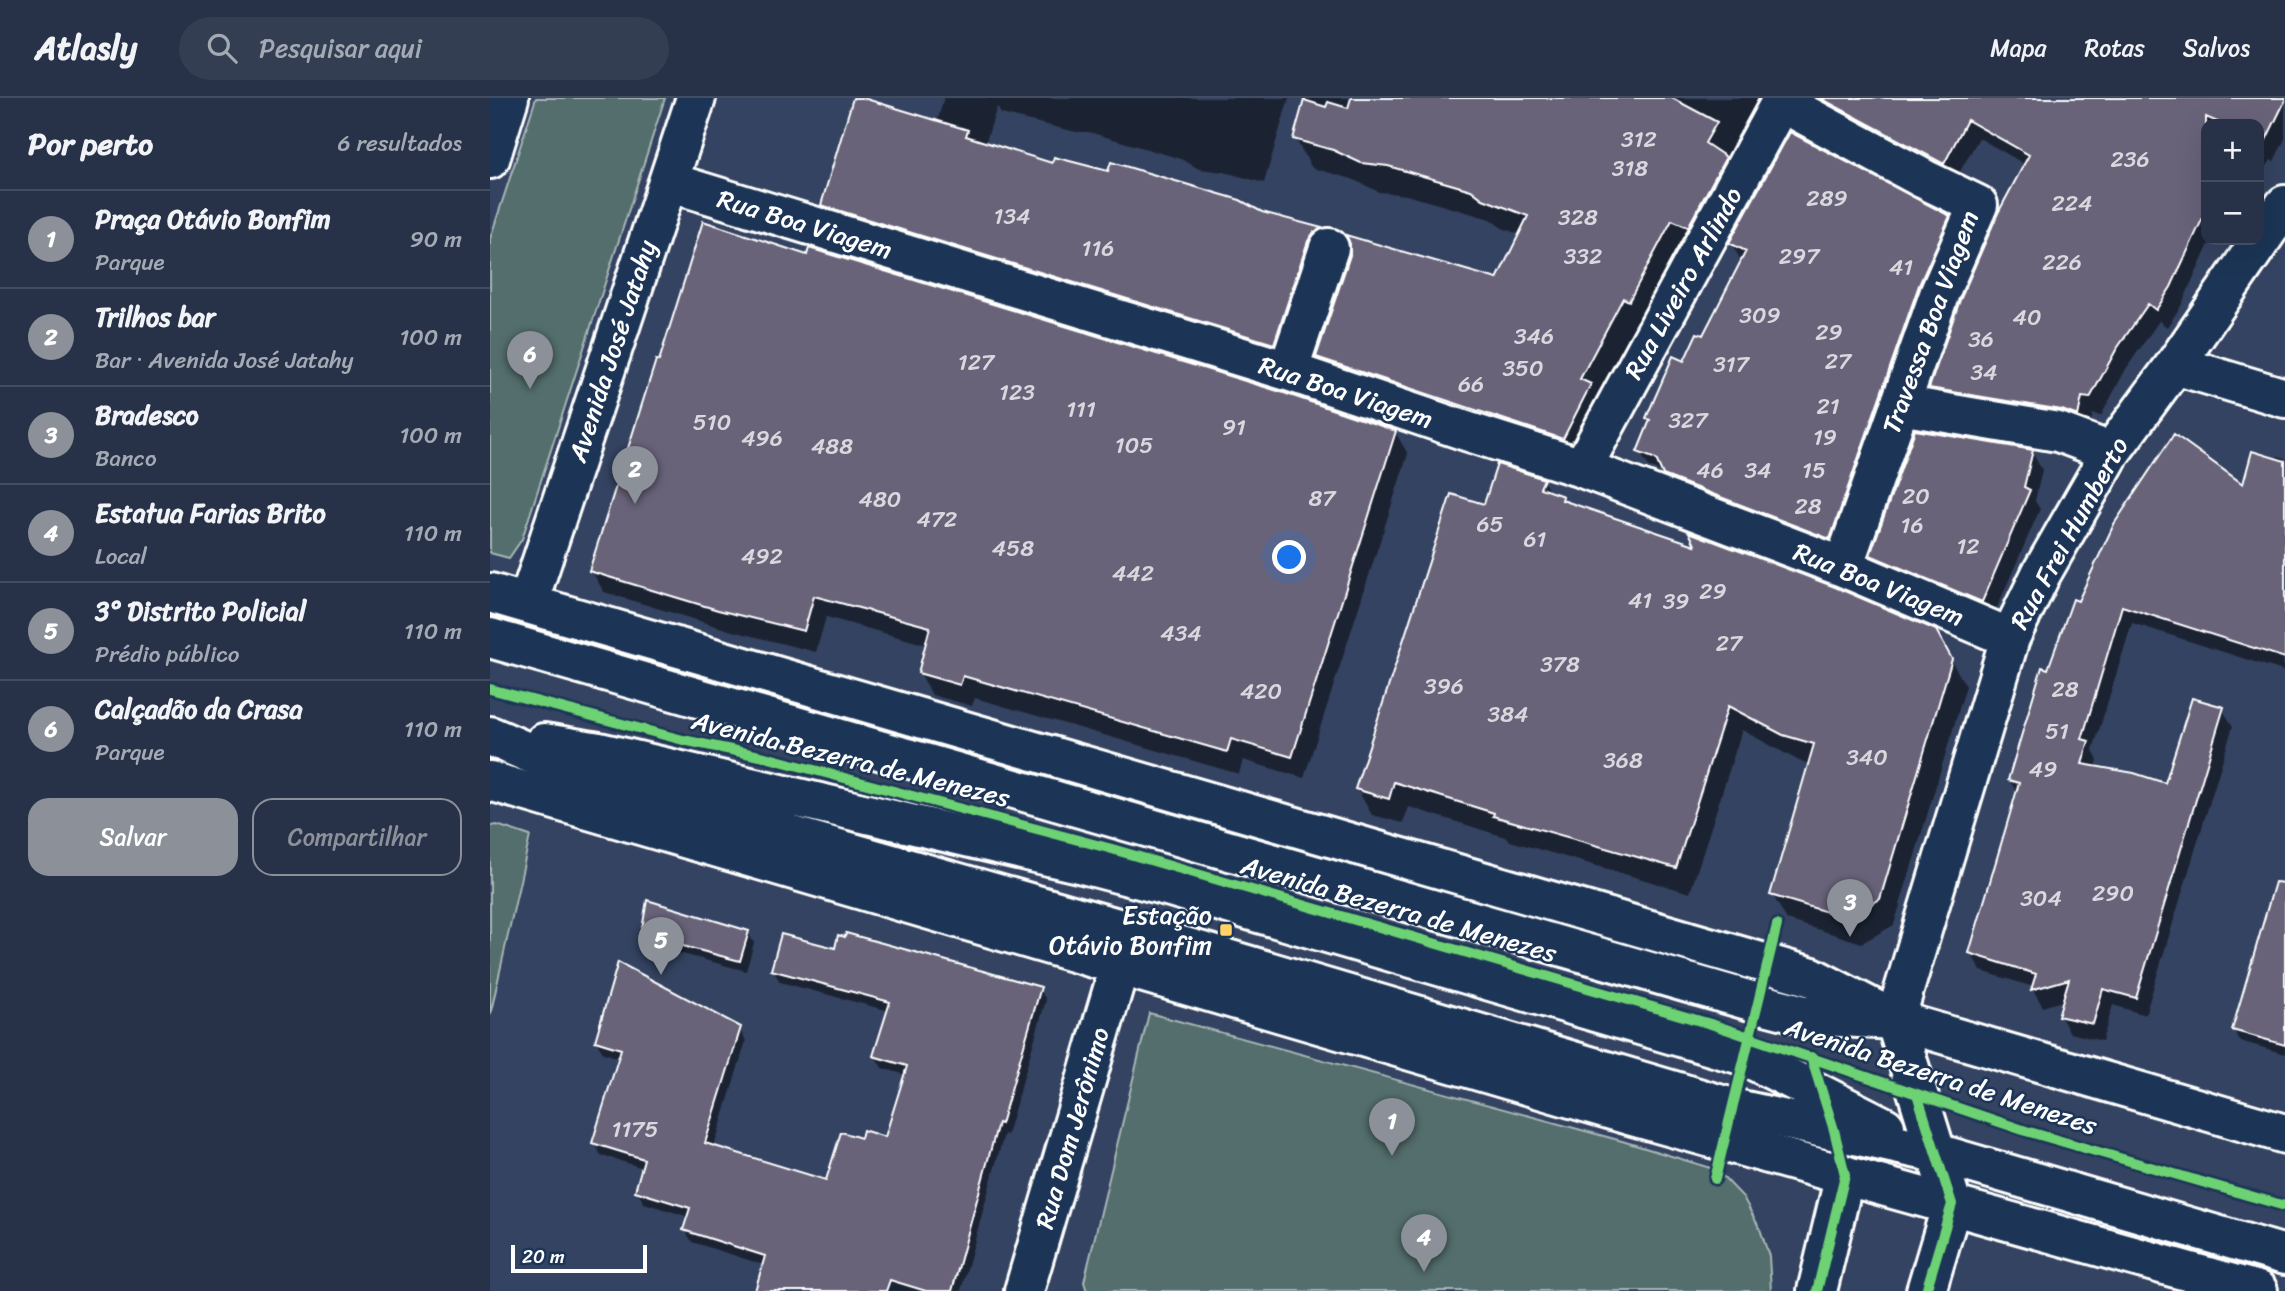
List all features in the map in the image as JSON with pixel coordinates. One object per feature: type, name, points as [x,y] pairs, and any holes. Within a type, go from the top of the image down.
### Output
[{"type":"main road","points":[[490,159],[509,98]]},
{"type":"main road","name":"Avenida José Jatahy","points":[[528,603],[696,98]]},
{"type":"main road","name":"Travessa Boa Viagem","points":[[1782,100],[1924,179],[1978,205],[1940,292],[1843,567]]},
{"type":"main road","name":"Rua Liveiro Arlindo","points":[[1582,468],[1782,100]]},
{"type":"main road","name":"Rua Boa Viagem","points":[[669,182],[1288,372],[1582,468],[1843,567],[2010,638]]},
{"type":"main road","name":"Rua Frei Humberto","points":[[1895,1020],[2010,638],[2041,574],[2111,452],[2175,365],[2285,205]]},
{"type":"main road","points":[[1288,372],[1329,248]]},
{"type":"main road","points":[[2175,365],[2285,398]]},
{"type":"main road","points":[[1900,405],[2058,432],[2111,452]]},
{"type":"main road","name":"Avenida Bezerra de Menezes","points":[[490,593],[1812,977],[1895,1020],[2285,1134]]},
{"type":"main road","name":"Avenida Bezerra de Menezes","points":[[490,638],[1781,1009],[1804,1015],[1895,1020]]},
{"type":"main road","name":"Avenida Bezerra de Menezes","points":[[490,735],[588,778],[1220,957],[1732,1108],[1936,1153],[2285,1255]]},
{"type":"main road","name":"Avenida Bezerra de Menezes","points":[[490,735],[598,752],[1083,864],[1167,886],[1745,1056],[1936,1153]]},
{"type":"main road","points":[[490,782],[1629,1115],[2258,1291]]},
{"type":"main road","name":"Rua Dom Jerônimo","points":[[1024,1291],[1120,965]]},
{"type":"main road","points":[[1895,1020],[1952,1204],[1926,1291]]},
{"type":"main road","points":[[1817,1291],[1845,1175]]},
{"type":"green space","points":[[536,98],[665,98],[522,539],[509,558],[490,553],[490,239]]},
{"type":"green space","points":[[497,825],[530,836],[490,1016],[490,826]]},
{"type":"green space","points":[[1149,1013],[1622,1141],[1717,1170],[1743,1197],[1760,1229],[1769,1256],[1771,1291],[1087,1291],[1084,1282]]},
{"type":"building","points":[[853,98],[863,98],[968,130],[966,136],[1052,163],[1054,157],[1108,171],[1111,162],[1240,200],[1262,212],[1322,228],[1314,232],[1308,241],[1274,344],[821,205]]},
{"type":"building","points":[[1351,98],[1672,98],[1717,122],[1705,143],[1726,157],[1688,227],[1672,220],[1629,301],[1623,298],[1580,379],[1591,384],[1563,439],[1316,357],[1350,255],[1350,244],[1346,235],[1497,279],[1528,216],[1483,199],[1471,190],[1388,166],[1361,163],[1333,150],[1293,139],[1304,100],[1326,107],[1328,102],[1348,108]]},
{"type":"building","points":[[1820,98],[2285,98],[2264,144],[2264,119],[2201,119],[2201,222],[2171,287],[2156,310],[2148,304],[2116,350],[2090,398],[2082,397],[2078,416],[2062,410],[1929,388],[1960,300],[1998,213],[2029,155],[1967,120],[1944,164]]},
{"type":"building","points":[[1790,132],[1950,216],[1919,285],[1830,539],[1663,475],[1656,459],[1637,452],[1650,420],[1646,418],[1673,356],[1684,361],[1697,333],[1703,335],[1746,251],[1729,243]]},
{"type":"building","points":[[703,221],[807,255],[809,248],[1281,392],[1396,431],[1292,757],[1231,739],[1227,752],[963,676],[960,685],[918,673],[930,627],[814,596],[804,631],[718,610],[589,571]]},
{"type":"building","points":[[1915,430],[2033,450],[2024,487],[2030,490],[1982,602],[1870,555]]},
{"type":"building","points":[[2174,434],[2243,484],[2252,451],[2285,461],[2285,658],[2122,606],[2082,739],[2089,741],[2082,764],[2134,773],[2165,783],[2192,698],[2224,707],[2136,998],[2103,989],[2093,1024],[2058,1016],[2069,979],[2031,990],[2036,974],[1969,953],[2019,783],[2008,780],[2042,667],[2048,669],[2073,599],[2078,601],[2114,524]]},
{"type":"building","points":[[1497,464],[1544,479],[1540,488],[1563,496],[1562,500],[1695,545],[1689,532],[1835,587],[1936,630],[1952,659],[1880,899],[1847,918],[1770,895],[1814,744],[1783,735],[1728,706],[1676,868],[1493,816],[1494,813],[1394,782],[1389,799],[1355,789],[1451,494],[1484,504]]},
{"type":"building","points":[[2275,882],[2285,883],[2285,1045],[2232,1030]]},
{"type":"building","points":[[647,900],[749,931],[740,961],[641,935]]},
{"type":"building","points":[[846,933],[1041,987],[1001,1124],[998,1123],[952,1291],[926,1291],[890,1280],[886,1291],[755,1291],[765,1256],[683,1230],[690,1208],[635,1191],[644,1159],[592,1143],[621,1049],[595,1041],[618,962],[741,1027],[705,1143],[826,1180],[841,1132],[861,1138],[863,1130],[885,1137],[907,1066],[873,1056],[890,1002],[771,970],[781,934],[835,948],[838,935],[845,937]]},
{"type":"cycle path","points":[[490,689],[683,740],[765,757],[1112,849],[1714,1025],[2026,1131],[2285,1206]]},
{"type":"cycle path","points":[[1715,1179],[1777,925]]},
{"type":"cycle path","points":[[1811,1057],[1845,1175],[1817,1291]]},
{"type":"cycle path","points":[[1917,1094],[1952,1204],[1926,1291]]},
{"type":"place","name":"Calçadão da Crasa","points":[[530,389]]},
{"type":"place","name":"Trilhos bar","points":[[635,504]]},
{"type":"place","name":"Estação Otávio Bonfim","points":[[1226,930]]},
{"type":"place","name":"Bradesco","points":[[1850,937]]},
{"type":"place","name":"3° Distrito Policial","points":[[661,975]]},
{"type":"place","name":"Praça Otávio Bonfim","points":[[1392,1156]]},
{"type":"place","name":"Estatua Farias Brito","points":[[1424,1272]]}]
